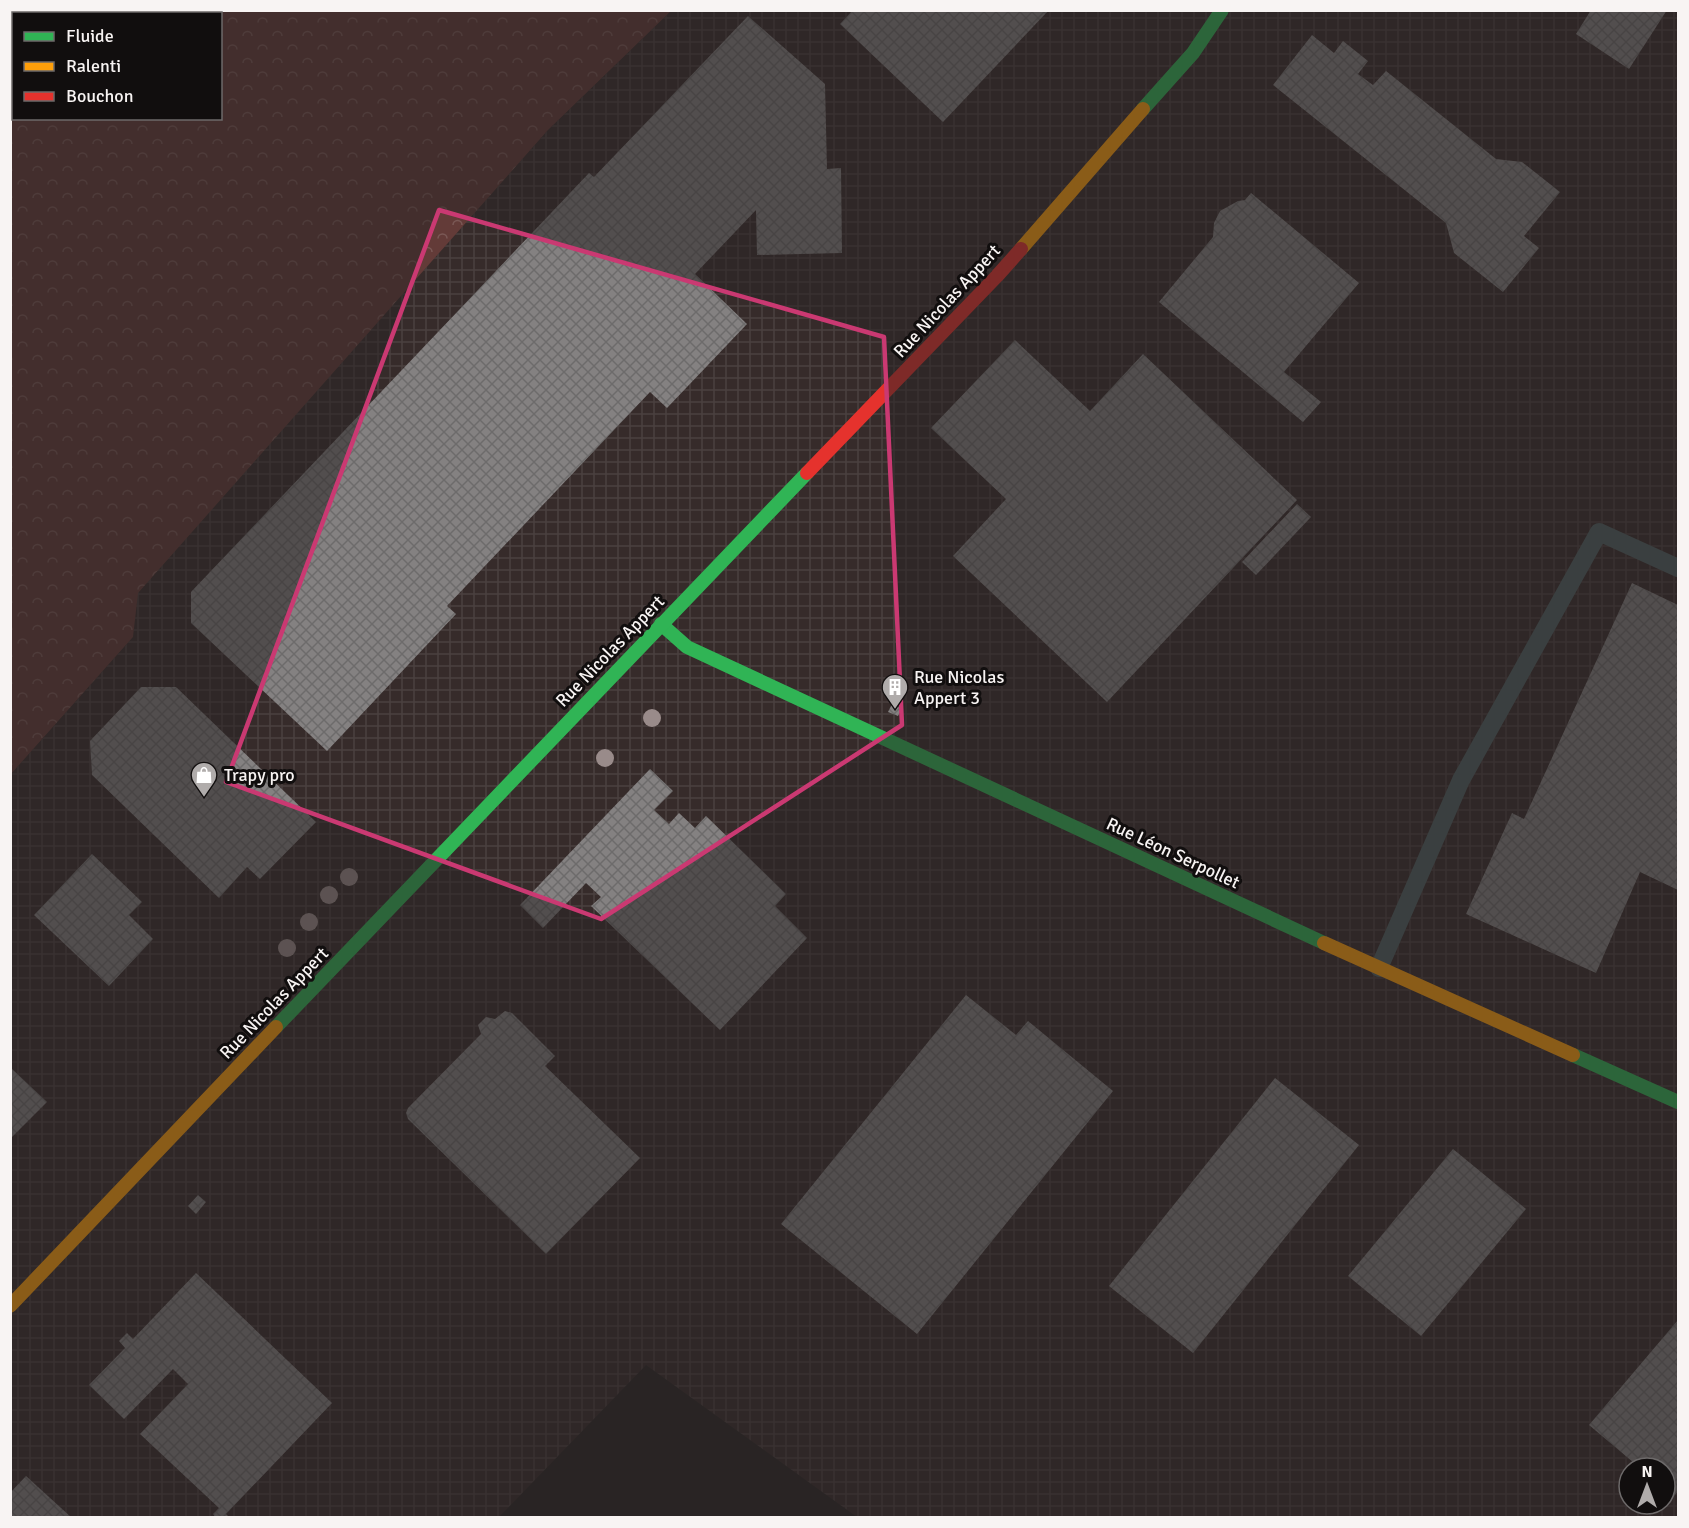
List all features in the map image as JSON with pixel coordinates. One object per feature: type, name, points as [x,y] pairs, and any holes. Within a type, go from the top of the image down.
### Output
[{"type":"street","name":"Rue Nicolas Appert","points":[[10,1306],[661,624],[997,276],[1193,53],[1222,10]]},
{"type":"street","name":"Rue Léon Serpollet","points":[[661,624],[687,648],[1379,968],[1678,1102]]},
{"type":"lane","points":[[1379,968],[1461,780],[1599,532],[1678,568]]},
{"type":"highlighted area","points":[[439,210],[884,337],[902,725],[601,919],[226,782]]},
{"type":"shaded area","points":[[671,11],[1678,11],[1678,1517],[857,1517],[646,1365],[499,1517],[11,1518],[11,774],[133,637],[137,593],[548,130]]},
{"type":"green space","points":[[11,10],[671,11],[548,130],[138,593],[133,637],[11,774]]},
{"type":"building","points":[[853,10],[1049,10],[943,122],[840,24]]},
{"type":"building","points":[[1591,10],[1667,10],[1629,69],[1576,34]]},
{"type":"building","points":[[748,16],[825,84],[827,169],[841,168],[842,253],[757,255],[756,210],[695,274],[747,324],[667,408],[650,392],[447,606],[456,614],[327,751],[191,623],[191,592],[589,173],[594,177]]},
{"type":"building","points":[[1312,35],[1334,53],[1343,41],[1368,61],[1358,74],[1373,85],[1386,71],[1496,159],[1522,162],[1560,192],[1524,236],[1539,248],[1503,292],[1454,253],[1446,223],[1273,85]]},
{"type":"building","points":[[1251,193],[1359,283],[1284,372],[1321,402],[1303,422],[1159,302],[1213,237],[1214,223],[1220,211],[1238,201],[1245,200]]},
{"type":"building","points":[[1015,340],[1090,411],[1143,354],[1297,500],[1107,702],[953,556],[1006,499],[931,428]]},
{"type":"building","points":[[1297,504],[1311,517],[1256,575],[1242,562]]},
{"type":"building","points":[[1632,583],[1678,605],[1678,890],[1640,872],[1596,973],[1466,914],[1512,813],[1524,819]]},
{"type":"building","name":"Trapy pro","points":[[141,687],[176,687],[316,822],[260,879],[247,867],[219,898],[92,775],[90,741]]},
{"type":"building","name":"Rue Nicolas Appert 3","points":[[892,704],[902,708],[898,716],[888,712]]},
{"type":"building","points":[[650,769],[673,791],[654,810],[669,824],[679,813],[695,828],[706,816],[786,894],[775,906],[807,938],[720,1030],[591,906],[601,897],[586,883],[543,928],[520,905]]},
{"type":"building","points":[[92,854],[142,902],[129,915],[153,939],[109,986],[34,915]]},
{"type":"building","points":[[966,995],[1016,1035],[1028,1021],[1113,1091],[917,1334],[781,1224]]},
{"type":"building","points":[[505,1011],[512,1013],[555,1056],[545,1066],[640,1158],[546,1254],[408,1119],[406,1113],[408,1108],[481,1034],[478,1025],[486,1017],[495,1019]]},
{"type":"building","points":[[10,1067],[47,1102],[10,1139]]},
{"type":"building","points":[[1275,1078],[1359,1145],[1193,1353],[1109,1286]]},
{"type":"building","points":[[1453,1149],[1526,1209],[1421,1336],[1348,1276]]},
{"type":"building","points":[[198,1195],[206,1202],[196,1214],[188,1206]]},
{"type":"building","points":[[196,1273],[332,1403],[226,1514],[230,1518],[216,1518],[213,1514],[219,1508],[140,1434],[188,1384],[173,1369],[124,1419],[89,1385],[125,1348],[119,1341],[127,1333],[133,1339]]},
{"type":"building","points":[[1678,1320],[1677,1492],[1677,1456],[1626,1456],[1589,1425]]},
{"type":"building","points":[[26,1476],[72,1518],[10,1518],[10,1493]]},
{"type":"traffic: fast","points":[[1143,109],[1193,53],[1222,10]]},
{"type":"traffic: fast","points":[[276,1027],[807,473]]},
{"type":"traffic: fast","points":[[661,624],[687,647],[1324,943]]},
{"type":"traffic: fast","points":[[1573,1055],[1678,1102]]},
{"type":"traffic: slow","points":[[1021,249],[1143,109]]},
{"type":"traffic: slow","points":[[1324,943],[1573,1055]]},
{"type":"traffic: slow","points":[[10,1306],[276,1027]]},
{"type":"traffic: jam","points":[[807,473],[1021,249]]},
{"type":"place","name":"Rue Nicolas Appert 3","points":[[895,710]]},
{"type":"place","name":"Trapy pro","points":[[204,798]]}]
